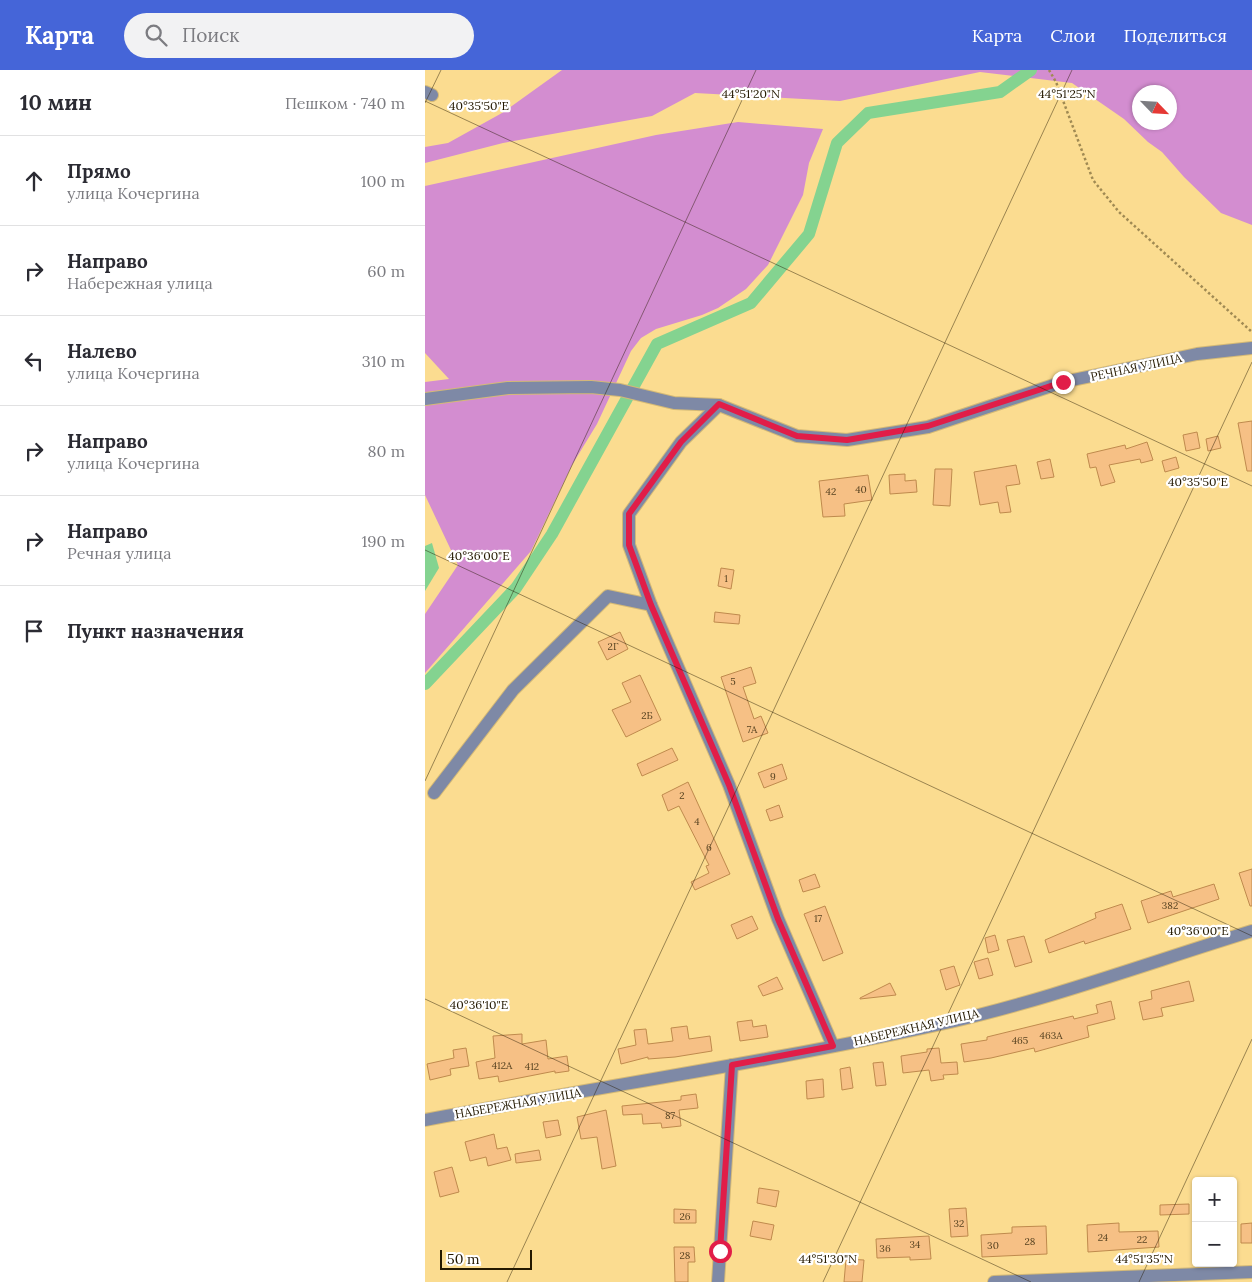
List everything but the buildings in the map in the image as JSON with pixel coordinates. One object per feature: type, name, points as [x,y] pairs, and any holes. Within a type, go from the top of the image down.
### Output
[{"type":"street","name":"РЕЧНАЯ УЛИЦА","points":[[425,399],[508,388],[591,387],[620,390],[674,403],[719,404],[797,436],[847,440],[928,426],[1063,382],[1197,354],[1252,348]]},
{"type":"street","points":[[719,404],[681,442],[629,514],[629,545],[651,605],[729,785],[778,919],[833,1046]]},
{"type":"street","points":[[434,793],[513,690],[609,596],[651,605]]},
{"type":"street","name":"НАБЕРЕЖНАЯ УЛИЦА","points":[[425,1120],[732,1065],[943,1023],[1058,991],[1252,931]]},
{"type":"street","points":[[718,1282],[732,1065]]},
{"type":"street","points":[[994,1282],[1252,1272]]},
{"type":"path","points":[[1049,70],[1056,82],[1093,180],[1119,212],[1252,332]]},
{"type":"shaded area","points":[[562,70],[1252,70],[1252,225],[1221,213],[1184,177],[1162,152],[1135,130],[1177,130],[1177,85],[1132,85],[1132,127],[1072,83],[980,72],[840,101],[695,93],[652,116],[503,143],[425,163],[425,147],[448,143],[502,113]]},
{"type":"shaded area","points":[[738,122],[823,129],[809,163],[803,195],[768,265],[746,289],[718,308],[656,329],[641,338],[631,351],[597,424],[572,465],[531,551],[425,673],[425,614],[458,565],[425,495],[425,382],[449,379],[425,353],[425,186],[656,135]]},
{"type":"shaded area","points":[[432,543],[439,568],[425,591],[425,546]]},
{"type":"waterway","points":[[425,684],[516,588],[552,534],[657,344],[751,303],[809,234],[837,143],[868,113],[1000,92],[1031,70]]},
{"type":"route","points":[[720,1251],[732,1065],[833,1046],[778,919],[729,785],[651,605],[629,545],[629,514],[681,442],[719,404],[797,436],[847,440],[928,426],[1063,382]]}]
